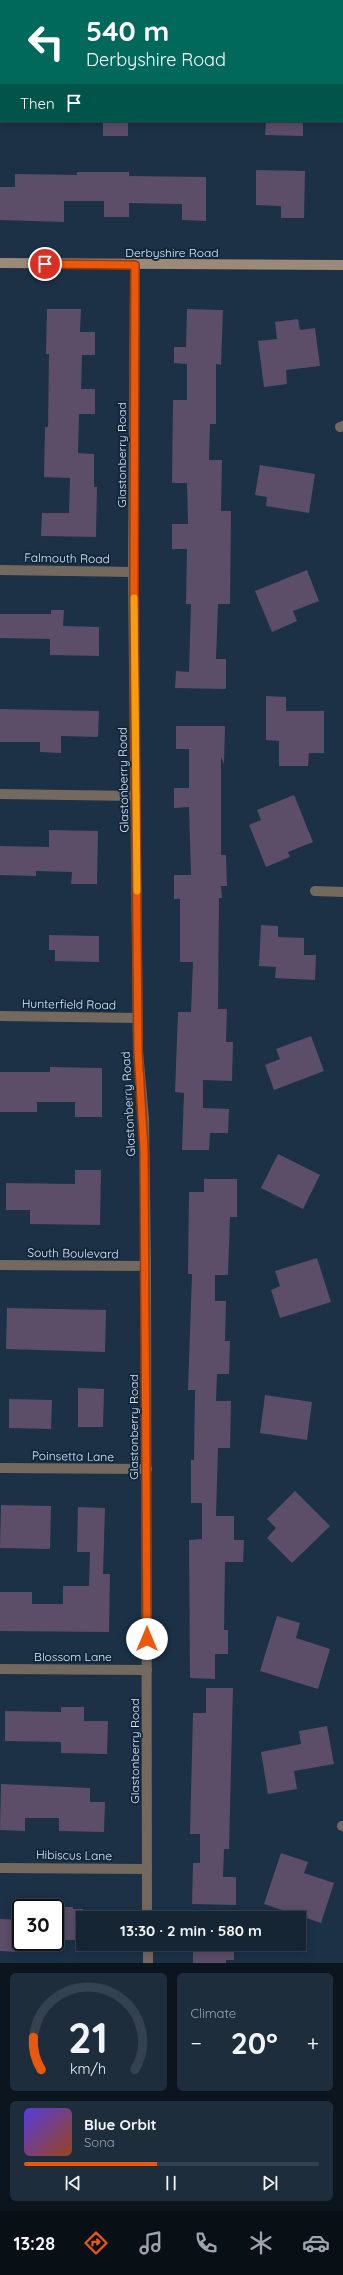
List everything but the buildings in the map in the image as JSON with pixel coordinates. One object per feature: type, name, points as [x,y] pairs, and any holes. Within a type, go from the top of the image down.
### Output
[{"type":"street","name":"Derbyshire Road","points":[[0,264],[343,265]]},
{"type":"street","name":"Glastonberry Road","points":[[135,265],[134,572],[138,1051],[144,1119],[146,1266],[147,1911]]},
{"type":"street","name":"Falmouth Road","points":[[0,570],[134,572]]},
{"type":"street","points":[[0,794],[136,796]]},
{"type":"street","points":[[315,891],[343,892]]},
{"type":"street","name":"Hunterfield Road","points":[[0,1016],[138,1018]]},
{"type":"street","name":"South Boulevard","points":[[0,1265],[146,1266]]},
{"type":"street","name":"Poinsetta Lane","points":[[0,1468],[147,1469]]},
{"type":"street","name":"Blossom Lane","points":[[0,1669],[147,1670]]},
{"type":"street","name":"Hibiscus Lane","points":[[0,1868],[147,1869]]},
{"type":"street","points":[[148,1951],[148,1963]]},
{"type":"slow traffic","points":[[134,598],[137,891]]},
{"type":"route","points":[[45,264],[135,265],[134,588],[138,1051],[144,1119],[147,1639]]}]
